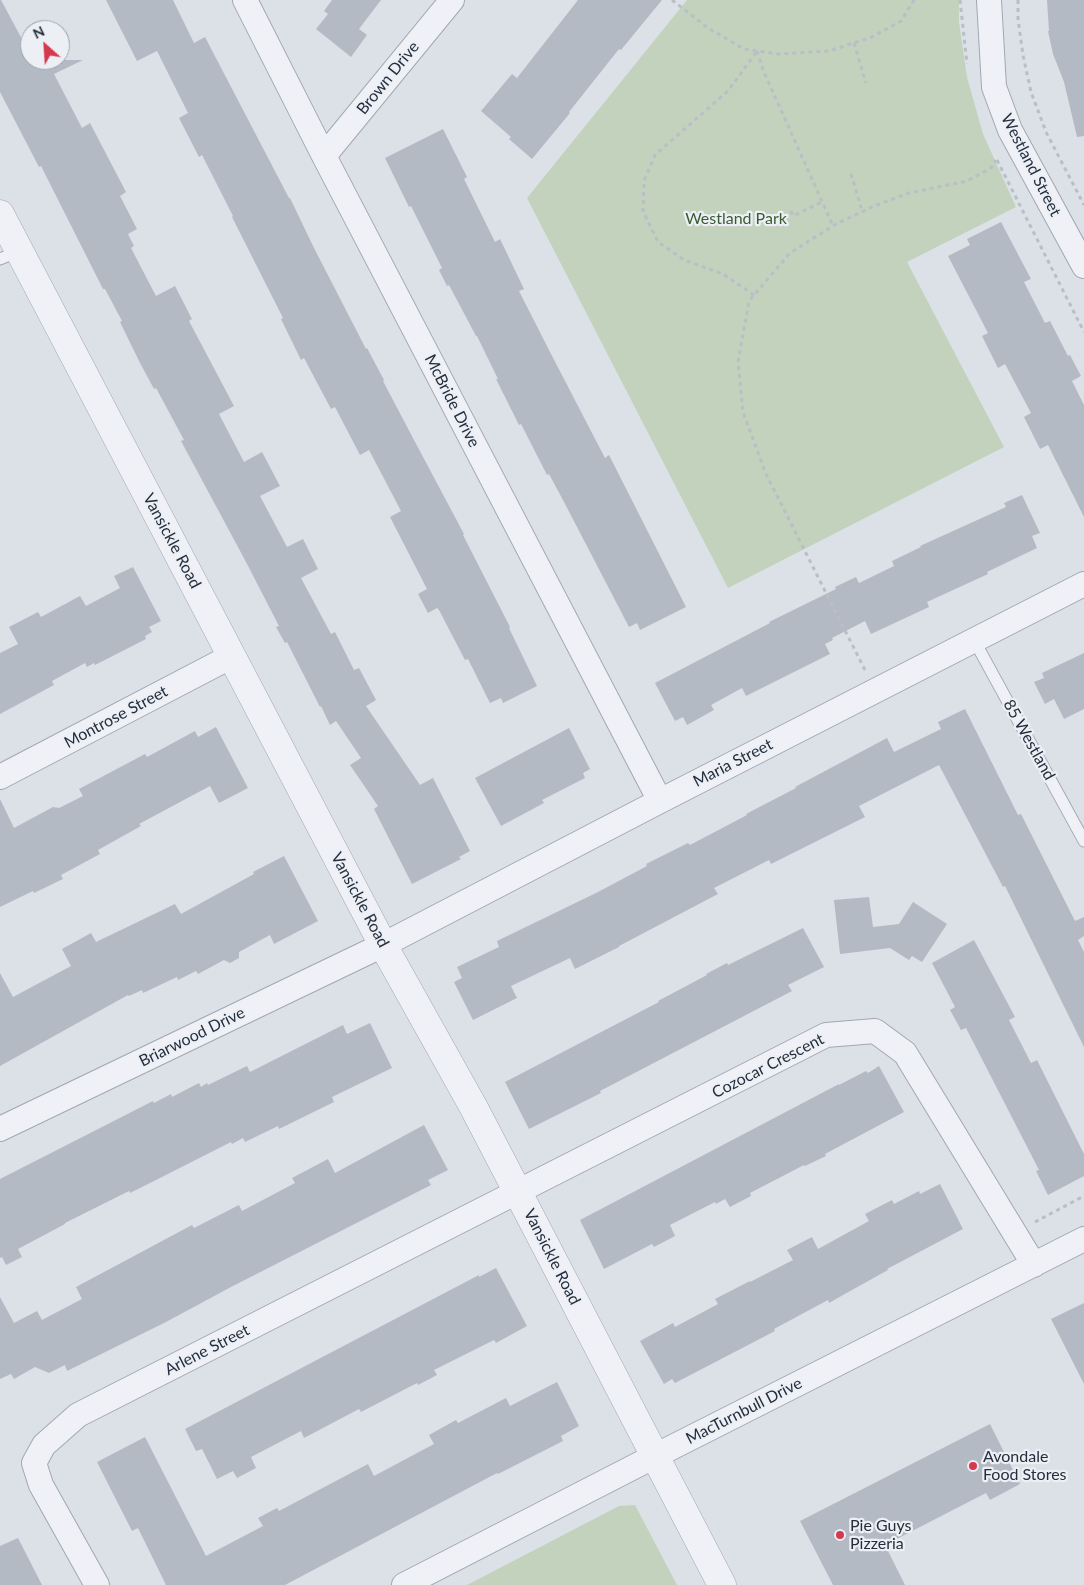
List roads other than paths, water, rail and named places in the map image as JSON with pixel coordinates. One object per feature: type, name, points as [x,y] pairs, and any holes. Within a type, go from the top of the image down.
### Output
[{"type":"street","name":"McBride Drive","points":[[245,0],[324,156],[660,801]]},
{"type":"street","name":"Brown Drive","points":[[324,156],[452,0]]},
{"type":"street","name":"Westland Street","points":[[990,0],[994,87],[1010,130],[1084,266]]},
{"type":"street","name":"Vansickle Road","points":[[0,214],[10,255],[232,656],[383,945],[474,1108],[722,1585]]},
{"type":"street","name":"Maria Street","points":[[383,945],[1084,584]]},
{"type":"street","name":"Montrose Street","points":[[0,778],[232,656]]},
{"type":"street","name":"Briarwood Drive","points":[[0,1129],[383,945]]},
{"type":"street","name":"Cozocar Crescent","points":[[518,1192],[826,1035],[875,1032],[905,1053],[1034,1265]]},
{"type":"street","name":"Arlene Street","points":[[97,1585],[41,1485],[34,1463],[44,1445],[78,1415],[518,1192]]},
{"type":"street","name":"MacTurnbull Drive","points":[[404,1585],[1084,1239]]},
{"type":"lane","name":"85 Westland","points":[[974,640],[1084,841]]},
{"type":"place","name":"Avondale Food Stores","points":[[973,1466]]},
{"type":"place","name":"Pie Guys Pizzeria","points":[[840,1535]]},
{"type":"park label","name":"Westland Park","points":[[736,219]]}]
